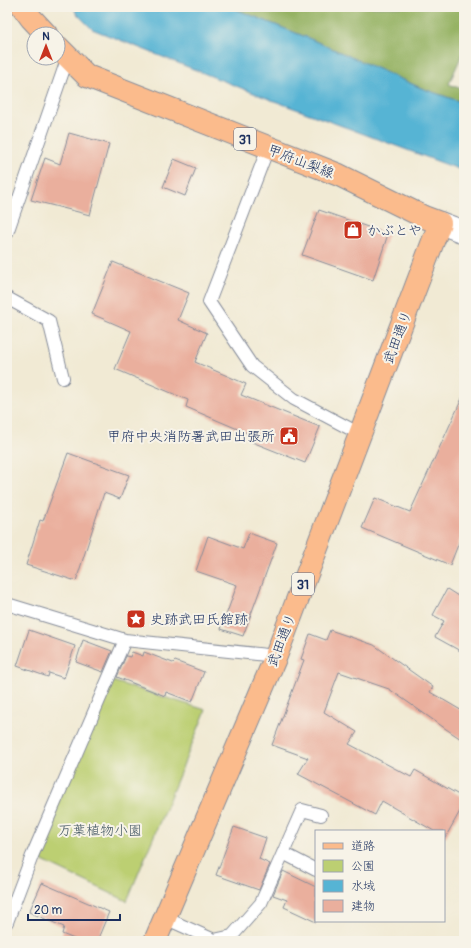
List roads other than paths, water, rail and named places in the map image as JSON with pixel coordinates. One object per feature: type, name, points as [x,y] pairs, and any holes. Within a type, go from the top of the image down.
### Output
[{"type":"main road","points":[[23,7],[38,26]]},
{"type":"main road","name":"甲府山梨線","points":[[66,55],[86,76],[339,175],[424,217],[440,223]]},
{"type":"main road","name":"武田通り","points":[[155,941],[276,656],[440,223]]},
{"type":"street","points":[[440,223],[464,232]]},
{"type":"lane","points":[[7,233],[59,66]]},
{"type":"lane","points":[[268,148],[209,302],[252,366],[294,399],[360,434]]},
{"type":"lane","points":[[7,298],[49,321],[63,378]]},
{"type":"lane","points":[[7,604],[125,640],[276,656]]},
{"type":"lane","points":[[7,922],[32,856],[125,640]]},
{"type":"lane","points":[[165,918],[214,940],[232,936],[261,903],[302,810],[321,815]]},
{"type":"lane","points":[[283,853],[315,869]]},
{"type":"water","points":[[73,7],[230,7],[306,37],[421,88],[464,103],[464,171],[269,99],[92,29],[77,14]]},
{"type":"place","name":"かぶとや","points":[[353,230]]},
{"type":"place","name":"甲府中央消防署武田出張所","points":[[289,436]]},
{"type":"place","name":"史跡武田氏館跡","points":[[136,619]]},
{"type":"park label","name":"万葉植物小園","points":[[100,830]]}]
